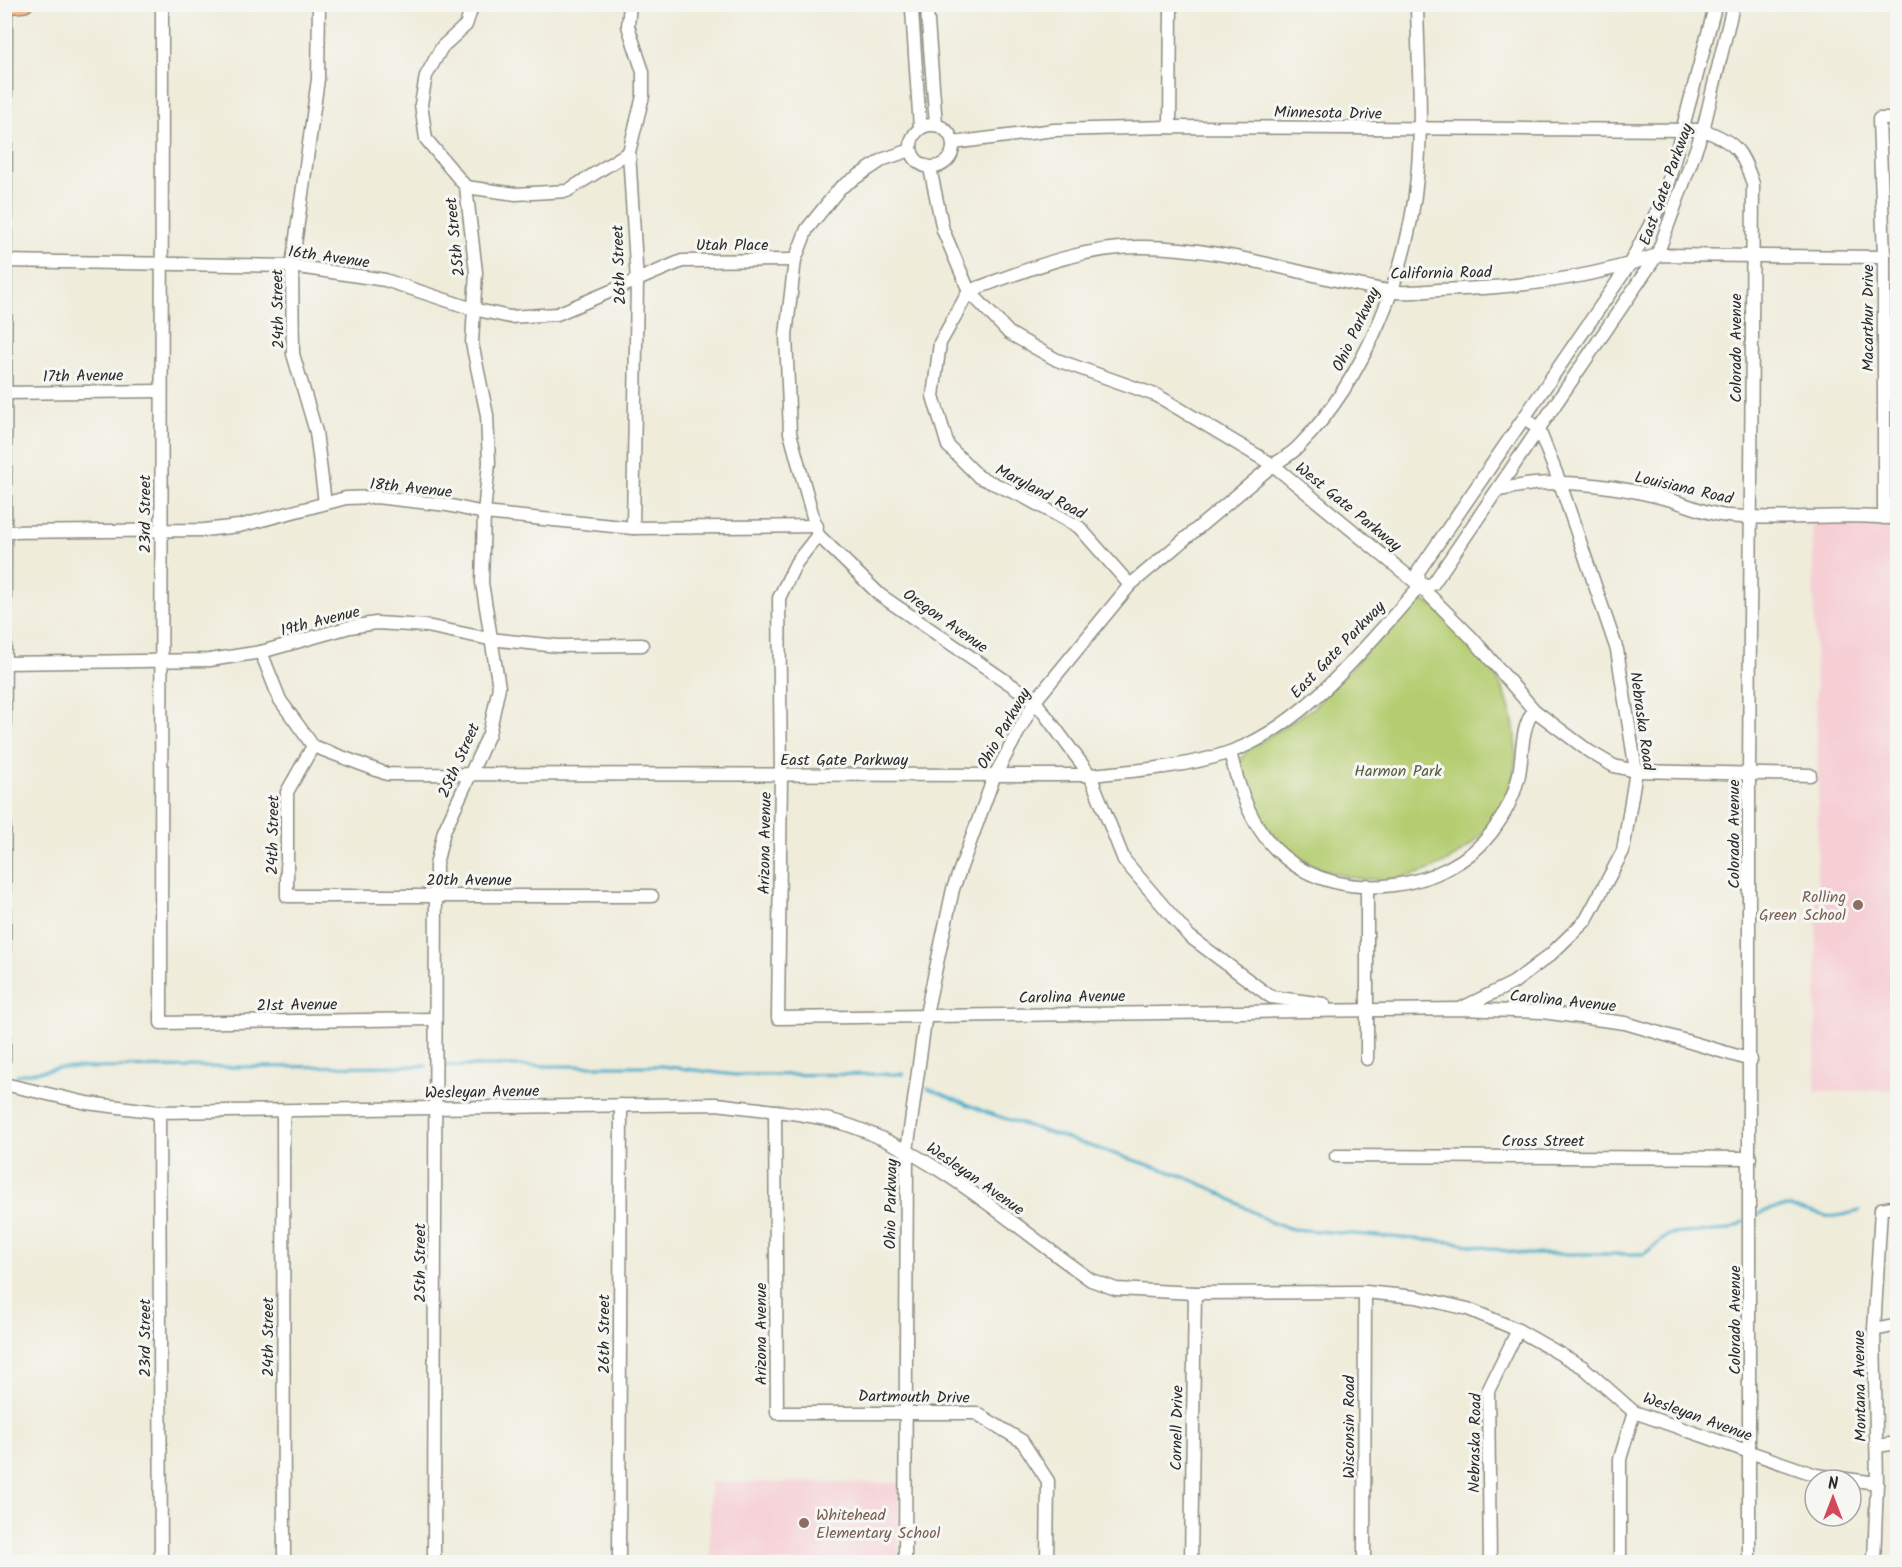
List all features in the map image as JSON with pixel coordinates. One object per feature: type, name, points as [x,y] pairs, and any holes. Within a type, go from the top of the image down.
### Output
[{"type":"main road","points":[[6,6],[25,4]]},
{"type":"street","name":"23rd Street","points":[[161,1023],[162,4]]},
{"type":"street","name":"24th Street","points":[[320,4],[317,91],[292,266],[293,354],[316,432],[325,503]]},
{"type":"street","name":"25th Street","points":[[434,1563],[436,1108],[433,1019],[436,865],[444,831],[472,774],[496,710],[499,687],[489,639],[482,583],[484,513],[489,463],[487,415],[472,343],[476,272],[466,187],[426,138],[421,104],[426,76],[442,46],[466,24],[473,4]]},
{"type":"street","name":"26th Street","points":[[630,4],[628,27],[643,72],[643,96],[628,152],[637,282],[633,528]]},
{"type":"street","points":[[920,128],[912,10],[919,4],[927,9],[936,125]]},
{"type":"street","points":[[1170,127],[1171,4]]},
{"type":"street","name":"Ohio Parkway","points":[[905,1563],[907,1151],[926,1014],[953,889],[993,777],[1035,701],[1130,585],[1273,465],[1299,447],[1349,383],[1392,292],[1405,249],[1418,178],[1417,4]]},
{"type":"street","name":"East Gate Parkway","points":[[1420,586],[1418,572],[1629,265],[1664,198],[1716,7],[1719,4]]},
{"type":"street","name":"East Gate Parkway","points":[[313,746],[387,774],[993,777],[1090,775],[1162,766],[1230,752],[1276,727],[1306,705],[1420,586],[1434,584],[1500,490],[1657,255],[1703,130],[1732,10],[1731,4]]},
{"type":"street","points":[[4,1060],[6,6]]},
{"type":"street","name":"Macarthur Drive","points":[[1884,518],[1884,257],[1879,119],[1898,119]]},
{"type":"street","points":[[936,125],[947,130],[953,143],[948,161],[930,168],[917,162],[911,150],[912,138],[920,128],[936,125]]},
{"type":"street","name":"Minnesota Drive","points":[[953,143],[1054,130],[1170,127],[1703,130]]},
{"type":"street","name":"Colorado Avenue","points":[[1703,130],[1727,139],[1745,160],[1753,184],[1751,255],[1753,517],[1749,774],[1751,1060],[1749,1563]]},
{"type":"street","points":[[818,531],[790,433],[786,335],[795,260],[807,229],[840,188],[884,159],[911,150]]},
{"type":"street","points":[[466,187],[516,194],[567,191],[628,152]]},
{"type":"street","name":"West Gate Parkway","points":[[930,168],[943,230],[969,291],[1009,333],[1057,360],[1158,396],[1273,465],[1420,586],[1473,639],[1534,710],[1590,752],[1614,766],[1636,771],[1810,775]]},
{"type":"street","name":"California Road","points":[[969,291],[1087,251],[1139,247],[1194,250],[1392,292],[1491,289],[1629,265],[1657,255],[1884,257]]},
{"type":"street","name":"Utah Place","points":[[637,282],[682,261],[795,260]]},
{"type":"street","name":"16th Avenue","points":[[5,261],[292,266],[385,280],[473,309],[510,317],[557,315],[637,282]]},
{"type":"street","name":"Maryland Road","points":[[969,291],[940,344],[935,375],[933,396],[948,446],[979,477],[1024,497],[1079,527],[1130,585]]},
{"type":"street","name":"17th Avenue","points":[[5,393],[161,391]]},
{"type":"street","name":"Nebraska Road","points":[[1461,1009],[1513,983],[1550,955],[1586,920],[1623,851],[1636,771],[1617,650],[1560,483],[1539,430],[1525,417]]},
{"type":"street","name":"Louisiana Road","points":[[1500,490],[1530,484],[1560,483],[1619,489],[1666,498],[1726,516],[1898,519]]},
{"type":"street","name":"18th Avenue","points":[[5,532],[204,530],[239,526],[346,498],[376,497],[447,505],[484,513],[633,528],[818,531]]},
{"type":"street","name":"Oregon Avenue","points":[[818,531],[880,595],[1035,701],[1090,775],[1124,860],[1189,936],[1271,997],[1367,1010]]},
{"type":"street","name":"Arizona Avenue","points":[[778,1018],[781,775],[779,598],[796,563],[818,531]]},
{"type":"street","name":"19th Avenue","points":[[5,663],[210,660],[261,652],[350,627],[376,623],[428,626],[489,639],[558,646],[642,645]]},
{"type":"street","points":[[261,652],[280,700],[313,746]]},
{"type":"street","points":[[1230,752],[1250,812],[1264,835],[1283,856],[1320,875],[1367,885],[1405,884],[1428,878],[1466,858],[1485,840],[1510,802],[1518,778],[1524,728],[1534,710]]},
{"type":"street","name":"24th Street","points":[[287,896],[287,792],[313,746]]},
{"type":"street","points":[[1367,885],[1367,1059]]},
{"type":"street","name":"20th Avenue","points":[[287,896],[652,896]]},
{"type":"street","name":"Carolina Avenue","points":[[778,1018],[926,1014],[1461,1009],[1542,1012],[1625,1023],[1751,1060]]},
{"type":"street","name":"21st Avenue","points":[[161,1023],[433,1019]]},
{"type":"street","name":"Wesleyan Avenue","points":[[4,1084],[87,1103],[159,1112],[716,1104],[775,1111],[849,1125],[907,1151],[948,1175],[1091,1280],[1116,1289],[1195,1293],[1365,1292],[1416,1297],[1468,1309],[1518,1330],[1583,1367],[1634,1412],[1816,1475],[1877,1483]]},
{"type":"street","name":"26th Street","points":[[619,1563],[621,1105]]},
{"type":"street","name":"24th Street","points":[[283,1111],[284,1563]]},
{"type":"street","name":"Arizona Avenue","points":[[775,1111],[777,1413]]},
{"type":"street","name":"23rd Street","points":[[159,1112],[161,1563]]},
{"type":"street","name":"Cross Street","points":[[1336,1156],[1750,1158]]},
{"type":"street","name":"Montana Avenue","points":[[1874,1563],[1877,1446],[1874,1330],[1881,1209],[1898,1206]]},
{"type":"street","name":"Wisconsin Road","points":[[1364,1563],[1365,1292]]},
{"type":"street","name":"Cornell Drive","points":[[1191,1563],[1195,1293]]},
{"type":"street","points":[[1874,1330],[1898,1325]]},
{"type":"street","name":"Nebraska Road","points":[[1490,1563],[1488,1391],[1518,1330]]},
{"type":"street","points":[[1620,1563],[1620,1459],[1634,1412]]},
{"type":"street","name":"Dartmouth Drive","points":[[777,1413],[976,1413],[1022,1441],[1048,1481],[1047,1563]]},
{"type":"street","points":[[1877,1446],[1898,1443]]},
{"type":"shaded area","name":"Rolling Green School","points":[[1812,522],[1897,525],[1897,1090],[1815,1092],[1818,788]]},
{"type":"shaded area","name":"Whitehead Elementary School","points":[[710,1482],[899,1483],[898,1562],[710,1562]]},
{"type":"green space","name":"Harmon Park","points":[[1420,600],[1437,609],[1447,618],[1477,652],[1502,687],[1513,722],[1515,760],[1507,794],[1490,824],[1466,849],[1437,867],[1403,877],[1367,879],[1331,872],[1292,853],[1276,840],[1247,792],[1242,775],[1241,759],[1249,749],[1313,708],[1411,605]]},
{"type":"waterway","points":[[17,1075],[58,1068],[426,1066]]},
{"type":"waterway","points":[[442,1066],[662,1066],[735,1075],[903,1074]]},
{"type":"waterway","points":[[928,1088],[988,1113],[1183,1176],[1215,1190],[1272,1223],[1292,1229],[1452,1242],[1525,1254],[1644,1254],[1670,1234],[1728,1230],[1743,1222]]},
{"type":"waterway","points":[[1759,1214],[1785,1207],[1826,1216],[1859,1211]]},
{"type":"place","name":"Rolling Green School","points":[[1858,905]]},
{"type":"place","name":"Whitehead Elementary School","points":[[804,1523]]}]
